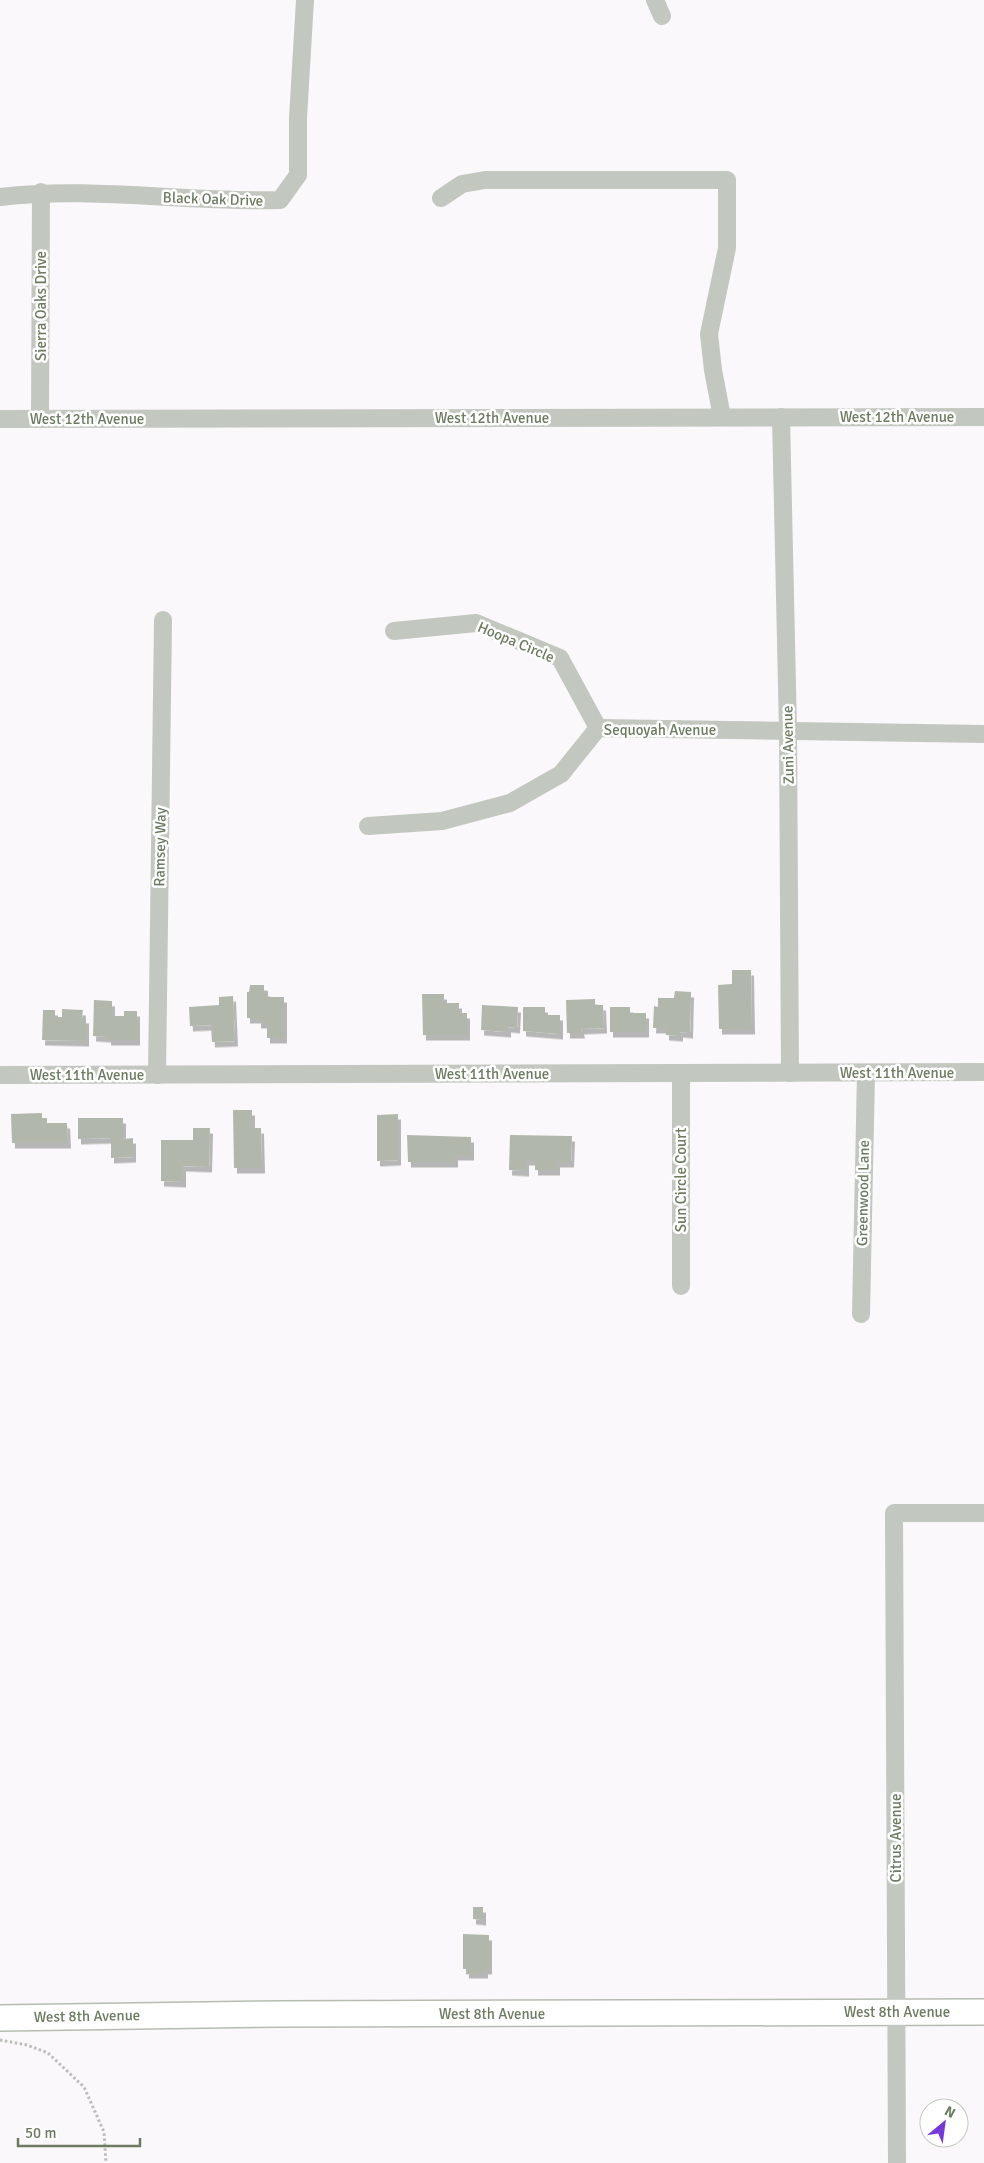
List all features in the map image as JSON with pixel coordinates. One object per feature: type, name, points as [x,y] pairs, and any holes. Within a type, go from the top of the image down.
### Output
[{"type":"street","name":"Black Oak Drive","points":[[0,197],[41,192],[246,202],[280,200],[298,175],[298,118],[305,0]]},
{"type":"street","points":[[441,198],[462,184],[485,180],[727,180],[727,248],[709,334],[713,370],[722,417]]},
{"type":"street","name":"Sierra Oaks Drive","points":[[40,419],[41,192]]},
{"type":"street","name":"Zuni Avenue","points":[[781,417],[788,731],[790,1073]]},
{"type":"street","name":"West 12th Avenue","points":[[0,419],[984,417]]},
{"type":"street","name":"Ramsey Way","points":[[157,1075],[163,620]]},
{"type":"street","name":"Hoopa Circle","points":[[394,631],[476,623],[560,658],[598,728]]},
{"type":"street","name":"Sequoyah Avenue","points":[[368,826],[442,822],[510,803],[561,774],[598,728],[984,734]]},
{"type":"street","name":"West 11th Avenue","points":[[0,1075],[984,1072]]},
{"type":"street","name":"Greenwood Lane","points":[[861,1314],[866,1073]]},
{"type":"street","name":"Sun Circle Court","points":[[681,1074],[681,1286]]},
{"type":"street","name":"Citrus Avenue","points":[[897,2163],[894,1513],[984,1513]]},
{"type":"street","name":"West 8th Avenue","points":[[0,2018],[280,2014],[984,2012]]},
{"type":"path","points":[[0,2040],[27,2045],[48,2053],[84,2087],[104,2132],[106,2163]]},
{"type":"building","points":[[732,970],[751,970],[752,1029],[719,1029],[718,985],[732,984]]},
{"type":"building","points":[[250,985],[264,985],[264,991],[268,991],[268,997],[284,997],[284,1038],[267,1038],[267,1023],[258,1023],[258,1018],[247,1018],[247,992],[249,992]]},
{"type":"building","points":[[675,991],[691,992],[690,1033],[680,1032],[680,1036],[666,1035],[666,1028],[653,1028],[654,1006],[658,1007],[658,998],[674,998]]},
{"type":"building","points":[[422,994],[444,994],[444,1003],[459,1003],[459,1013],[467,1013],[467,1035],[423,1035]]},
{"type":"building","points":[[233,996],[235,1041],[212,1042],[211,1025],[190,1026],[189,1007],[219,1005],[219,997]]},
{"type":"building","points":[[595,999],[595,1005],[603,1005],[604,1028],[581,1029],[582,1033],[567,1033],[566,1000]]},
{"type":"building","points":[[94,1000],[112,1001],[112,1016],[124,1016],[124,1011],[137,1011],[137,1040],[108,1040],[108,1037],[93,1036]]},
{"type":"building","points":[[482,1005],[518,1007],[517,1028],[508,1027],[508,1032],[481,1030]]},
{"type":"building","points":[[523,1007],[545,1007],[545,1015],[560,1015],[560,1034],[523,1031]]},
{"type":"building","points":[[610,1007],[630,1007],[630,1013],[646,1013],[646,1032],[610,1032]]},
{"type":"building","points":[[62,1009],[83,1010],[82,1018],[86,1018],[86,1041],[42,1040],[43,1010],[55,1010],[55,1017],[62,1017]]},
{"type":"building","points":[[233,1110],[252,1110],[252,1128],[261,1128],[262,1168],[234,1168]]},
{"type":"building","points":[[42,1113],[42,1118],[47,1118],[47,1123],[67,1123],[68,1143],[12,1143],[11,1114]]},
{"type":"building","points":[[398,1114],[398,1160],[377,1161],[377,1115]]},
{"type":"building","points":[[78,1118],[123,1118],[123,1139],[133,1138],[133,1157],[111,1158],[111,1138],[78,1139]]},
{"type":"building","points":[[193,1128],[210,1128],[209,1167],[183,1166],[183,1182],[161,1181],[161,1140],[193,1140]]},
{"type":"building","points":[[407,1135],[471,1137],[471,1155],[455,1155],[455,1162],[408,1162]]},
{"type":"building","points":[[510,1135],[572,1136],[571,1162],[557,1162],[557,1170],[535,1170],[535,1160],[526,1160],[526,1171],[509,1170]]},
{"type":"building","points":[[473,1907],[483,1907],[483,1920],[473,1919]]},
{"type":"building","points":[[463,1934],[489,1935],[489,1969],[485,1969],[485,1973],[466,1973],[466,1969],[463,1969]]}]
